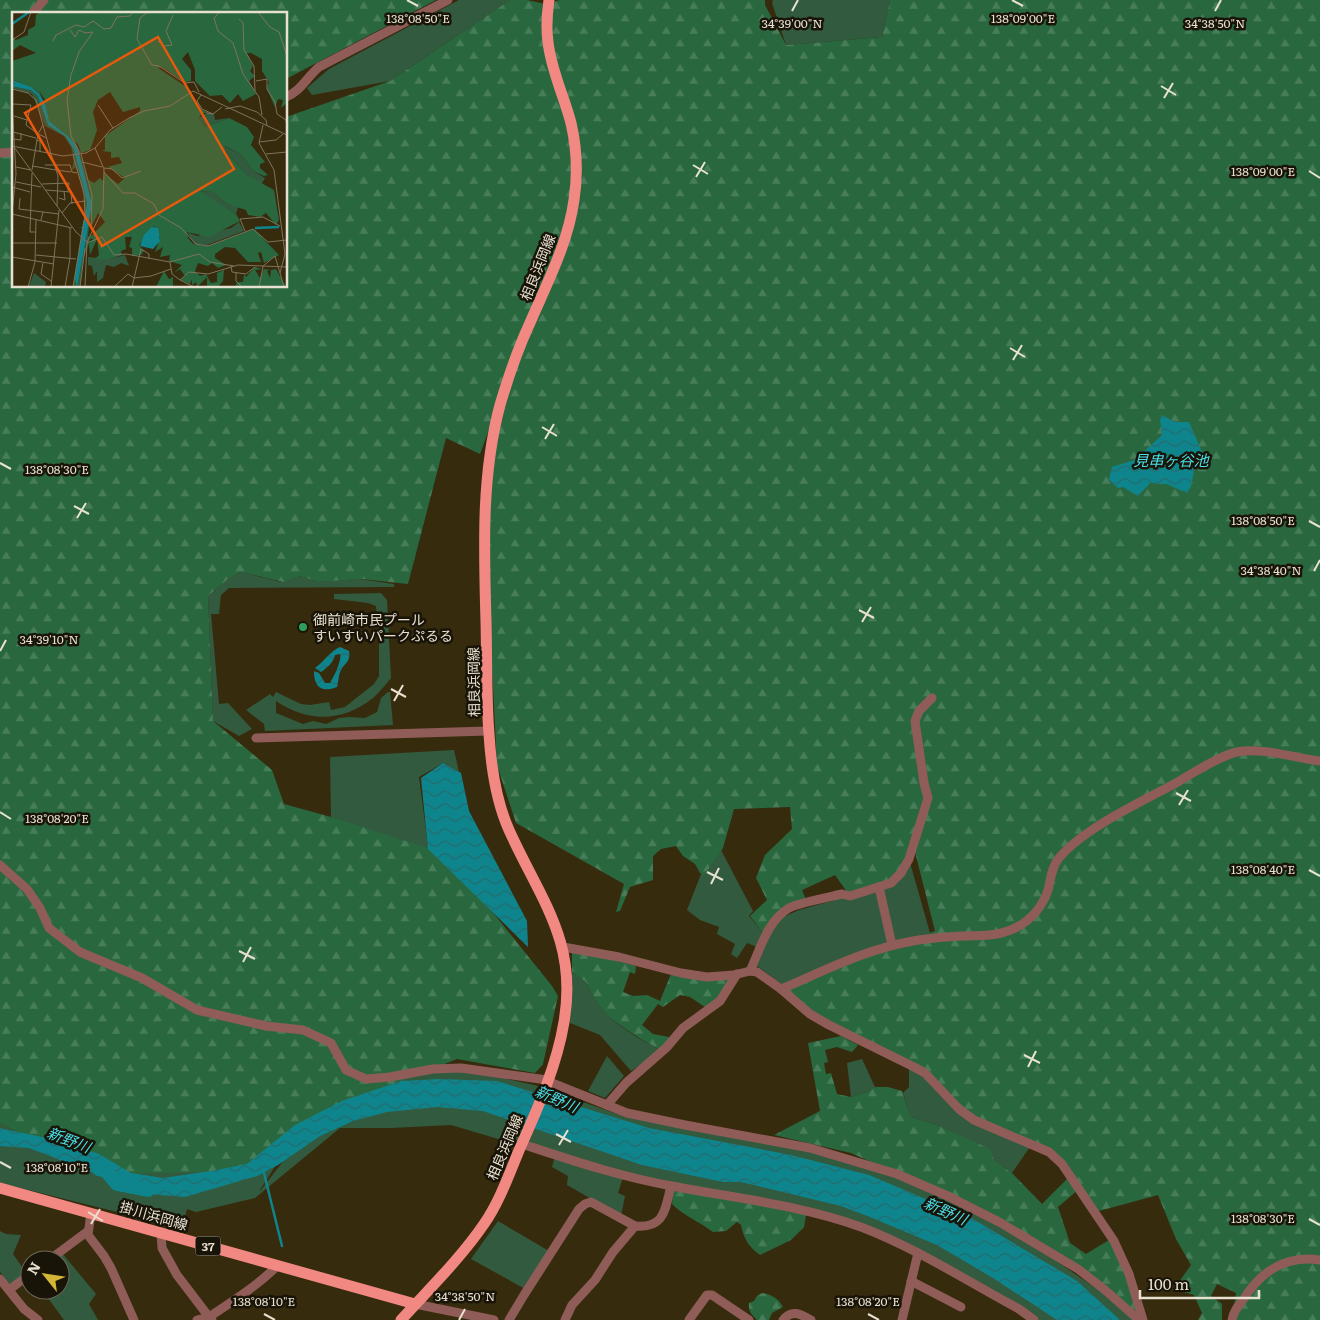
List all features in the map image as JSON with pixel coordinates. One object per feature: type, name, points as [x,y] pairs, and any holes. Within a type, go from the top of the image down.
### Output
[{"type":"main road","name":"相良浜岡線","points":[[401,1320],[470,1243],[486,1221],[499,1198],[556,1058],[565,1021],[567,984],[563,947],[544,897],[508,829],[502,812],[491,760],[488,731],[485,506],[490,457],[496,421],[506,383],[560,251],[569,224],[574,202],[577,173],[576,145],[571,121],[554,72],[547,40],[549,0]]},
{"type":"main road","name":"掛川浜岡線","points":[[0,1188],[415,1304]]},
{"type":"street","points":[[34,12],[44,0]]},
{"type":"street","points":[[288,96],[300,89],[319,67],[448,0]]},
{"type":"street","points":[[750,971],[770,926],[790,908],[842,894],[850,896],[879,887],[891,883],[902,873],[910,859],[928,798],[915,721],[920,711],[932,698]]},
{"type":"street","points":[[256,738],[488,731]]},
{"type":"street","points":[[781,989],[865,954],[892,945],[937,937],[991,935],[1004,933],[1018,927],[1040,907],[1048,892],[1057,861],[1076,841],[1101,825],[1237,752],[1261,752],[1320,761]]},
{"type":"street","points":[[0,865],[27,889],[40,908],[49,928],[80,952],[142,978],[198,1010],[266,1026],[303,1030],[331,1043],[346,1070],[366,1079],[390,1077],[433,1069],[461,1068],[547,1082],[627,1113],[810,1148],[898,1174],[950,1197],[1001,1223],[1078,1269],[1139,1320]]},
{"type":"street","points":[[879,887],[892,945]]},
{"type":"street","points":[[563,947],[619,957],[681,973],[707,977],[750,971],[762,974],[797,1004],[828,1025],[925,1073],[960,1109],[974,1120],[1049,1152],[1062,1164],[1114,1241],[1129,1274],[1143,1320]]},
{"type":"street","points":[[607,1105],[626,1083],[667,1046],[683,1028],[720,1001],[737,974]]},
{"type":"street","points":[[523,1142],[620,1175],[833,1218],[918,1253],[1019,1309],[1034,1320]]},
{"type":"street","points":[[509,1320],[574,1217],[585,1204],[592,1202],[635,1226],[644,1227],[656,1223],[663,1215],[671,1186]]},
{"type":"street","points":[[91,1213],[88,1235],[111,1268],[134,1320]]},
{"type":"street","points":[[564,1320],[572,1305],[595,1280],[612,1252],[635,1226]]},
{"type":"street","points":[[62,1250],[88,1231]]},
{"type":"street","points":[[161,1233],[162,1248],[173,1268],[188,1291],[210,1318]]},
{"type":"street","points":[[902,1320],[918,1253]]},
{"type":"street","points":[[1232,1320],[1233,1315],[1257,1280],[1273,1267],[1283,1262],[1308,1258],[1320,1260]]},
{"type":"street","points":[[197,1320],[210,1318],[248,1291],[277,1266]]},
{"type":"street","points":[[0,1279],[24,1309],[38,1320]]},
{"type":"street","points":[[911,1281],[961,1307]]},
{"type":"street","points":[[9,1290],[20,1282]]},
{"type":"street","points":[[689,1320],[707,1295],[712,1295],[749,1320]]},
{"type":"street","points":[[415,1304],[494,1320]]},
{"type":"street","points":[[783,1320],[788,1314],[794,1313],[811,1320]]},
{"type":"green space","points":[[0,0],[436,0],[288,78],[288,12],[12,12],[12,288],[288,288],[288,116],[390,81],[510,0],[527,0],[545,4],[560,0],[765,0],[765,5],[786,45],[882,37],[890,0],[1320,0],[1320,1320],[1232,1320],[1236,1293],[1217,1284],[1211,1296],[1222,1304],[1222,1320],[1198,1320],[1202,1313],[1194,1295],[1174,1289],[1191,1265],[1176,1239],[1158,1195],[1099,1211],[1079,1189],[1058,1207],[1070,1243],[1086,1254],[1109,1240],[1126,1271],[1137,1315],[1082,1272],[927,1187],[851,1153],[774,1135],[820,1111],[808,1043],[841,1036],[858,1045],[852,1052],[837,1047],[825,1050],[828,1062],[824,1063],[826,1074],[831,1073],[837,1094],[851,1097],[867,1092],[875,1087],[888,1087],[902,1091],[911,1117],[937,1125],[990,1149],[994,1160],[1012,1173],[1042,1204],[1070,1176],[1049,1152],[974,1120],[918,1069],[835,1026],[790,995],[788,987],[935,931],[914,848],[891,883],[850,896],[835,875],[802,890],[807,902],[790,905],[763,933],[750,916],[767,900],[756,878],[765,855],[792,829],[790,807],[734,809],[723,848],[704,875],[700,873],[695,864],[683,856],[676,846],[661,849],[653,856],[653,880],[630,887],[620,911],[616,912],[624,884],[516,823],[497,765],[488,589],[488,470],[509,375],[480,454],[446,438],[408,584],[361,579],[318,582],[300,576],[283,582],[241,572],[228,579],[208,596],[213,721],[272,770],[284,804],[434,850],[495,915],[558,996],[543,1064],[535,1073],[457,1059],[343,1105],[234,1171],[112,1174],[54,1152],[0,1123]]},
{"type":"green space","points":[[459,0],[510,0],[390,81],[312,95],[307,88],[329,69]]},
{"type":"green space","points":[[773,0],[890,0],[882,37],[786,45],[772,3]]},
{"type":"green space","points":[[241,572],[281,582],[300,576],[318,582],[359,579],[394,584],[394,587],[229,588],[221,595],[219,614],[211,614],[219,704],[228,703],[252,729],[239,736],[213,721],[208,596],[228,579]]},
{"type":"green space","points":[[381,593],[387,600],[391,678],[382,689],[361,706],[337,715],[312,716],[288,708],[276,701],[276,713],[303,724],[313,721],[326,724],[339,718],[349,717],[365,718],[377,712],[381,698],[390,692],[393,725],[265,731],[264,724],[246,710],[270,694],[273,697],[276,692],[301,704],[310,705],[329,702],[331,710],[345,707],[374,684],[379,676],[379,639],[376,606],[368,603],[334,599],[334,594]]},
{"type":"green space","points":[[454,750],[459,772],[443,763],[419,777],[429,854],[331,817],[330,757]]},
{"type":"green space","points":[[721,850],[753,911],[749,916],[763,933],[757,947],[747,943],[737,958],[731,954],[735,944],[717,934],[719,927],[700,920],[687,910],[701,874],[704,874]]},
{"type":"green space","points":[[909,859],[930,933],[786,987],[757,966],[776,920],[799,910],[850,896]]},
{"type":"green space","points":[[572,952],[602,956],[636,966],[635,974],[630,972],[623,992],[633,996],[647,995],[660,1001],[671,974],[732,979],[717,1002],[705,1007],[690,997],[680,995],[663,1007],[658,1004],[642,1025],[653,1034],[669,1037],[669,1043],[662,1051],[610,1018],[595,1000],[586,982],[572,972]]},
{"type":"green space","points":[[572,972],[586,982],[595,1000],[611,1019],[638,1038],[662,1051],[631,1071],[600,1035],[570,1023]]},
{"type":"green space","points":[[607,1056],[624,1076],[605,1098],[588,1091]]},
{"type":"green space","points":[[862,1059],[875,1087],[867,1092],[851,1097],[847,1063]]},
{"type":"green space","points":[[909,1064],[1032,1144],[1012,1173],[960,1136],[937,1125],[911,1117],[903,1093],[909,1087]]},
{"type":"green space","points":[[458,1068],[534,1085],[626,1117],[686,1129],[795,1144],[895,1173],[1013,1231],[1104,1294],[1136,1320],[1038,1320],[861,1227],[607,1171],[451,1125],[340,1128],[255,1198],[196,1212],[187,1209],[182,1228],[0,1183],[0,1123],[54,1152],[377,1082]],"holes":[[[302,1124],[306,1132],[260,1191]]]},
{"type":"green space","points":[[555,1156],[623,1177],[618,1193],[625,1196],[621,1216],[567,1185],[568,1176],[552,1167]]},
{"type":"green space","points":[[674,1187],[806,1215],[804,1227],[791,1240],[760,1255],[747,1242],[741,1225],[737,1222],[726,1231],[713,1232],[677,1208],[672,1204]]},
{"type":"green space","points":[[498,1221],[549,1251],[527,1290],[471,1259]]},
{"type":"green space","points":[[0,1231],[6,1234],[21,1235],[13,1254],[20,1264],[20,1280],[12,1287],[0,1272]]},
{"type":"green space","points":[[70,1263],[96,1294],[89,1304],[98,1320],[64,1320],[49,1300],[70,1300]]},
{"type":"green space","points":[[762,1293],[774,1297],[783,1307],[772,1313],[769,1320],[757,1320],[750,1310],[749,1303]]},
{"type":"water","name":"見串ヶ谷池","points":[[1162,415],[1175,422],[1189,422],[1202,452],[1195,466],[1191,486],[1187,493],[1167,484],[1150,483],[1138,496],[1123,487],[1118,488],[1109,480],[1112,467],[1135,460],[1162,435],[1160,419]]},
{"type":"water","points":[[340,647],[349,651],[348,660],[340,672],[337,687],[323,689],[315,681],[314,671],[319,673],[325,683],[330,683],[339,664],[340,654],[335,655],[330,665],[321,672],[315,668]]},
{"type":"water","points":[[443,763],[461,773],[469,811],[527,921],[528,947],[428,849],[421,778]]},
{"type":"water","points":[[439,1079],[497,1081],[649,1128],[791,1155],[869,1175],[973,1219],[1077,1281],[1120,1320],[1057,1320],[993,1278],[937,1245],[841,1206],[741,1182],[723,1182],[642,1165],[483,1111],[437,1107],[387,1112],[353,1121],[320,1136],[278,1165],[257,1176],[185,1197],[148,1194],[29,1148],[0,1146],[0,1128],[56,1140],[99,1154],[131,1173],[163,1178],[211,1171],[247,1164],[295,1125],[342,1101],[401,1081]]},
{"type":"waterway","name":"新野川","points":[[99,1169],[106,1171],[117,1184],[148,1190]]},
{"type":"waterway","points":[[264,1173],[282,1246]]},
{"type":"place","name":"御前崎市民プール すいすいパークぷるる","points":[[303,627]]}]
